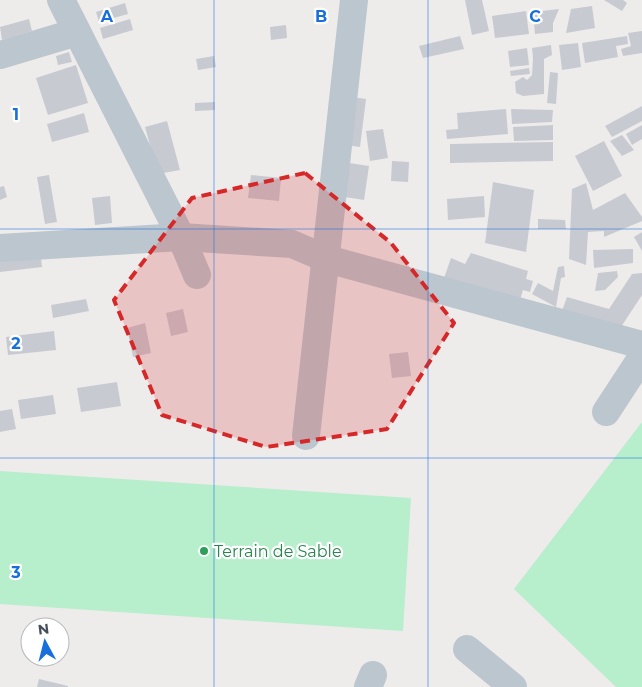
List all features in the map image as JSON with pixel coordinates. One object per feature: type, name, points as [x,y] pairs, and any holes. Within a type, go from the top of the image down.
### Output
[{"type":"street","points":[[61,0],[181,237],[197,275]]},
{"type":"street","points":[[306,436],[327,259],[354,0]]},
{"type":"street","points":[[0,55],[77,32]]},
{"type":"street","points":[[0,248],[181,237],[292,244],[327,259],[642,345]]},
{"type":"street","points":[[606,412],[642,356]]},
{"type":"street","points":[[466,649],[513,687]]},
{"type":"highlighted area","points":[[305,173],[391,243],[454,323],[387,429],[266,447],[162,415],[114,300],[192,198]]},
{"type":"green space","points":[[642,422],[642,687],[616,687],[514,589]]},
{"type":"green space","name":"Terrain de Sable","points":[[0,471],[411,498],[403,631],[0,604]]},
{"type":"building","points":[[465,0],[482,0],[489,31],[472,35]]},
{"type":"building","points":[[604,0],[623,0],[627,3],[622,11]]},
{"type":"building","points":[[125,3],[128,14],[99,22],[96,12]]},
{"type":"building","points":[[592,6],[595,28],[566,33],[571,9]]},
{"type":"building","points":[[559,9],[553,23],[553,32],[535,34],[533,12]]},
{"type":"building","points":[[526,11],[529,34],[495,38],[492,16]]},
{"type":"building","points":[[29,19],[32,31],[2,40],[0,27]]},
{"type":"building","points":[[130,19],[133,30],[103,39],[100,28]]},
{"type":"building","points":[[286,25],[287,38],[271,40],[270,27]]},
{"type":"building","points":[[642,31],[642,53],[623,56],[621,49],[631,46],[628,33]]},
{"type":"building","points":[[460,36],[464,49],[423,58],[419,46]]},
{"type":"building","points":[[627,36],[628,44],[616,46],[618,57],[585,63],[582,43]]},
{"type":"building","points":[[578,43],[581,67],[562,70],[559,45]]},
{"type":"building","points":[[551,45],[552,55],[544,59],[544,94],[523,96],[516,93],[515,82],[523,77],[527,80],[532,75],[532,48]]},
{"type":"building","points":[[527,48],[529,65],[510,67],[508,51]]},
{"type":"building","points":[[69,52],[72,62],[58,65],[56,56]]},
{"type":"building","points":[[214,56],[216,67],[198,70],[196,59]]},
{"type":"building","points":[[76,65],[88,103],[48,115],[36,78]]},
{"type":"building","points":[[529,68],[530,74],[511,76],[510,71]]},
{"type":"building","points":[[550,72],[558,73],[556,104],[547,103]]},
{"type":"building","points":[[352,97],[366,99],[360,147],[345,145]]},
{"type":"building","points":[[215,102],[215,110],[195,111],[195,103]]},
{"type":"building","points":[[642,106],[642,121],[612,137],[605,126]]},
{"type":"building","points":[[506,109],[508,134],[447,139],[446,130],[458,129],[457,113]]},
{"type":"building","points":[[511,109],[553,110],[552,122],[512,124]]},
{"type":"building","points":[[84,113],[89,132],[52,142],[47,124]]},
{"type":"building","points":[[167,121],[180,170],[158,174],[145,127]]},
{"type":"building","points":[[553,125],[553,140],[514,141],[513,127]]},
{"type":"building","points":[[642,125],[642,139],[632,145],[626,134]]},
{"type":"building","points":[[383,129],[388,158],[370,161],[366,131]]},
{"type":"building","points":[[622,135],[634,150],[622,156],[610,141]]},
{"type":"building","points":[[604,141],[622,176],[593,191],[575,156]]},
{"type":"building","points":[[553,142],[553,161],[450,163],[450,144]]},
{"type":"building","points":[[392,161],[409,162],[408,182],[391,181]]},
{"type":"building","points":[[343,162],[369,166],[364,200],[338,196]]},
{"type":"building","points":[[49,175],[57,222],[45,224],[37,177]]},
{"type":"building","points":[[251,175],[281,178],[279,201],[248,198]]},
{"type":"building","points":[[493,182],[534,190],[526,252],[485,243]]},
{"type":"building","points":[[586,183],[593,210],[625,193],[642,217],[642,221],[604,237],[604,231],[588,232],[586,265],[569,259],[572,189]]},
{"type":"building","points":[[4,186],[7,197],[0,200],[0,187]]},
{"type":"building","points":[[110,196],[112,223],[95,225],[92,198]]},
{"type":"building","points":[[484,196],[485,217],[448,220],[447,199]]},
{"type":"building","points":[[538,219],[565,220],[566,229],[538,229]]},
{"type":"building","points":[[642,232],[642,251],[634,237]]},
{"type":"building","points":[[40,248],[42,267],[0,272],[0,253]]},
{"type":"building","points":[[633,249],[633,263],[594,268],[593,250]]},
{"type":"building","points":[[471,253],[528,271],[526,279],[533,281],[530,292],[523,290],[520,300],[444,278],[451,258],[465,264]]},
{"type":"building","points":[[564,266],[565,277],[561,278],[556,307],[532,294],[538,283],[553,291],[558,267]]},
{"type":"building","points":[[617,271],[618,277],[605,290],[595,291],[598,273]]},
{"type":"building","points":[[642,273],[642,295],[619,330],[562,311],[567,297],[609,309],[632,274]]},
{"type":"building","points":[[86,299],[89,311],[53,318],[51,305]]},
{"type":"building","points":[[183,309],[188,332],[171,336],[166,313]]},
{"type":"building","points":[[145,323],[151,353],[133,357],[127,328]]},
{"type":"building","points":[[54,331],[56,350],[8,355],[6,337]]},
{"type":"building","points":[[408,352],[411,376],[392,378],[389,354]]},
{"type":"building","points":[[117,382],[121,406],[81,412],[77,388]]},
{"type":"building","points":[[53,395],[56,414],[21,419],[18,400]]},
{"type":"building","points":[[12,409],[16,429],[0,432],[0,411]]},
{"type":"building","points":[[39,679],[68,686],[68,687],[37,687]]},
{"type":"place","name":"Terrain de Sable","points":[[204,551]]}]
